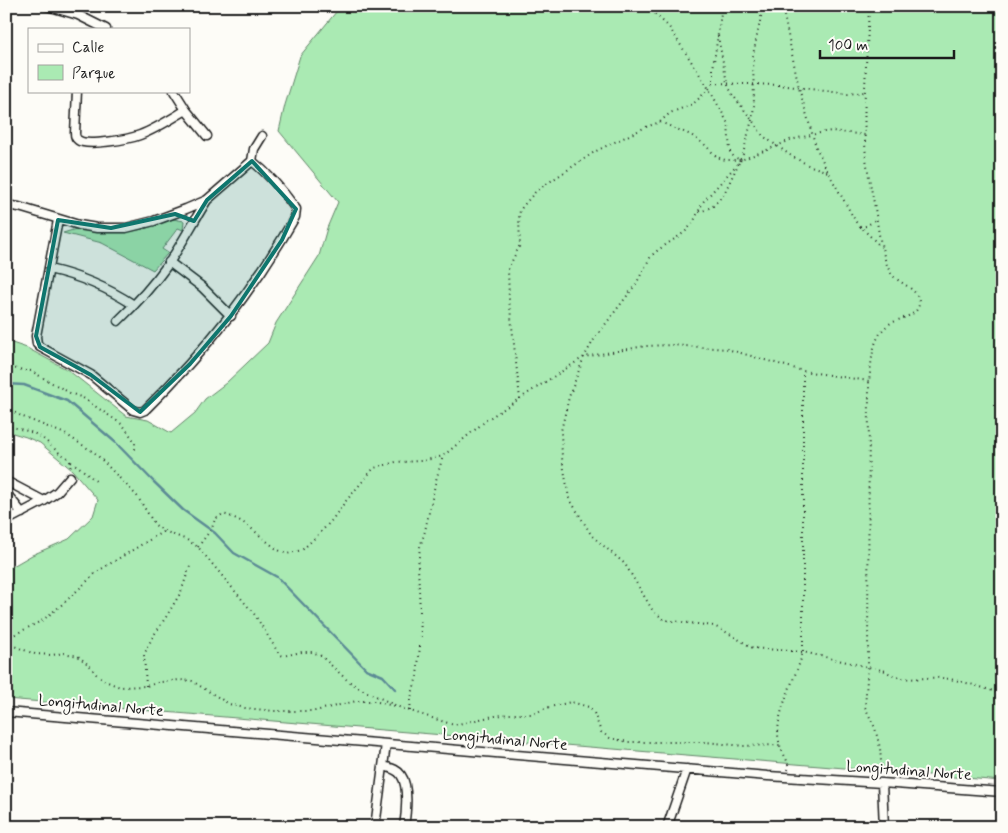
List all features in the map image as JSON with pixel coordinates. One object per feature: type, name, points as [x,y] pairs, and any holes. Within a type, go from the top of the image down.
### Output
[{"type":"street","points":[[51,7],[72,13],[104,28]]},
{"type":"street","points":[[87,28],[90,21]]},
{"type":"street","points":[[77,92],[74,133],[76,138],[81,141],[109,142],[140,135],[186,110]]},
{"type":"street","points":[[175,92],[186,110],[207,136]]},
{"type":"street","points":[[6,205],[58,220],[97,228],[118,228],[141,224],[175,214],[206,200],[252,161],[254,149],[262,136]]},
{"type":"street","points":[[58,220],[36,336],[37,344],[91,375],[136,412],[140,412],[145,410],[168,388],[231,316],[268,263],[295,217],[296,209],[287,196],[269,175],[252,161]]},
{"type":"street","points":[[118,321],[153,284],[169,262],[206,200]]},
{"type":"street","points":[[175,214],[180,213],[186,216],[190,225],[188,230]]},
{"type":"street","points":[[169,262],[202,286],[231,316]]},
{"type":"street","points":[[49,269],[64,272],[93,283],[134,305]]},
{"type":"street","points":[[6,521],[44,501],[56,492],[70,476]]},
{"type":"street","points":[[6,481],[44,501]]},
{"type":"street","points":[[6,493],[22,513]]},
{"type":"street","name":"Longitudinal Norte","points":[[6,712],[785,777],[882,782],[1002,792]]},
{"type":"street","points":[[375,827],[386,744]]},
{"type":"street","points":[[384,766],[396,770],[404,782],[406,808],[404,827]]},
{"type":"street","points":[[667,827],[687,769]]},
{"type":"street","points":[[882,782],[884,827]]},
{"type":"path","points":[[649,6],[669,27],[709,89],[728,124],[730,152],[734,157],[741,160]]},
{"type":"path","points":[[520,398],[509,299],[508,269],[520,245],[520,210],[536,191],[596,151],[660,122],[670,113],[693,104],[709,89],[713,83],[712,69],[722,6]]},
{"type":"path","points":[[698,212],[713,206],[724,194],[741,160],[754,106],[753,56],[762,12],[760,6]]},
{"type":"path","points":[[782,6],[798,88],[812,135],[828,172],[860,227],[882,248]]},
{"type":"path","points":[[869,6],[865,92],[866,160],[882,248],[888,268],[892,275],[915,293],[919,301],[918,309],[911,315],[888,325],[880,334],[873,347],[870,381],[868,666],[865,707],[875,728],[880,748],[882,782]]},
{"type":"path","points":[[717,34],[727,83],[732,94],[763,136],[808,165],[828,172]]},
{"type":"path","points":[[713,83],[780,85],[848,94],[865,92]]},
{"type":"path","points":[[660,122],[691,135],[704,144],[717,157],[725,160],[741,160],[790,140],[824,132],[832,131],[865,135]]},
{"type":"path","points":[[741,160],[703,202],[693,223],[685,232],[652,256],[636,284],[595,338],[584,357],[569,397],[561,431],[562,458],[569,498],[592,536],[625,564],[653,611],[665,620],[714,626],[753,648],[803,652],[868,666],[886,671],[892,676],[904,678],[941,678],[1002,694]]},
{"type":"path","points":[[860,227],[866,226],[877,218]]},
{"type":"path","points":[[198,547],[212,528],[215,519],[223,514],[234,517],[249,526],[274,547],[287,554],[302,550],[332,520],[374,468],[396,462],[422,461],[443,456],[488,419],[584,357],[645,346],[672,345],[727,350],[803,371],[870,381]]},
{"type":"path","points":[[6,365],[11,368],[31,371],[82,398],[118,422],[135,442],[135,449],[132,452]]},
{"type":"path","points":[[785,777],[789,766],[780,745],[778,733],[781,714],[800,665],[803,652],[803,371]]},
{"type":"path","points":[[6,408],[65,434],[95,454],[137,496],[155,525],[198,547],[255,615],[278,654],[283,656],[312,652],[320,655],[347,680],[361,689],[401,708]]},
{"type":"path","points":[[6,425],[32,432],[46,440],[97,482]]},
{"type":"path","points":[[410,711],[411,698],[417,676],[421,636],[418,566],[420,547],[443,456]]},
{"type":"path","points":[[70,476],[71,462]]},
{"type":"path","points":[[6,639],[43,620],[98,571],[164,531]]},
{"type":"path","points":[[146,686],[144,655],[152,638],[181,592],[190,566]]},
{"type":"path","points":[[6,643],[35,654],[52,655],[64,653],[78,656],[105,681],[120,687],[146,686],[180,680],[192,681],[229,704],[245,708],[315,711],[356,701],[374,701],[454,725],[508,714],[533,714],[546,708],[571,702],[588,707],[594,713],[601,732],[610,738],[628,742],[706,742],[743,746],[780,745]]},
{"type":"highlighted area","points":[[252,161],[296,209],[282,240],[231,316],[190,364],[140,412],[91,375],[40,347],[36,336],[58,220],[111,228],[175,214],[194,221],[207,200]]},
{"type":"green space","points":[[341,6],[1002,6],[1002,781],[6,699],[6,570],[32,555],[69,539],[93,516],[98,500],[72,470],[40,443],[6,431],[6,341],[27,348],[68,370],[126,416],[148,420],[171,433],[195,413],[205,399],[226,383],[268,343],[276,323],[319,256],[327,228],[338,202],[279,131],[300,56]]},
{"type":"green space","points":[[173,219],[184,221],[183,230],[178,228],[162,249],[168,253],[153,270],[102,243],[63,233],[76,229],[105,232],[133,231]]},
{"type":"waterway","points":[[6,384],[24,385],[67,401],[115,442],[183,510],[215,533],[234,553],[277,577],[366,669],[383,676],[395,689]]}]
